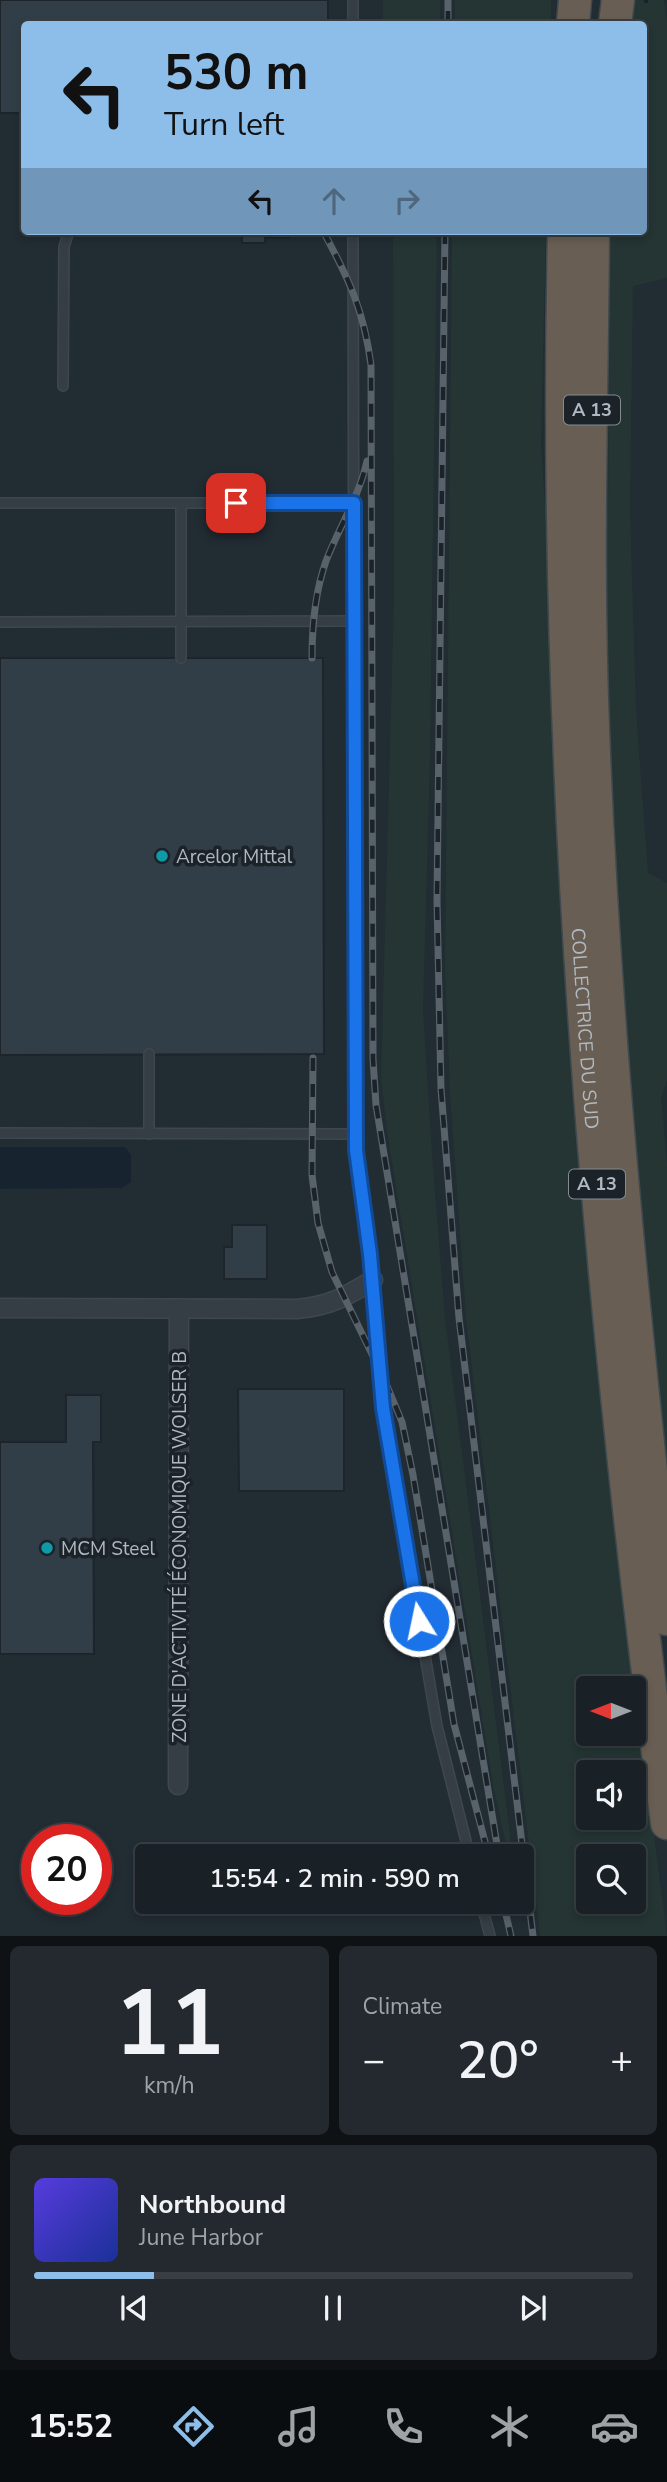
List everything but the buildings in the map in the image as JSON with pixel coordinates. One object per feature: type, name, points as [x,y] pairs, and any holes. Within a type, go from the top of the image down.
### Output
[{"type":"highway","points":[[559,21],[560,0]]},
{"type":"highway","points":[[573,21],[575,0]]},
{"type":"highway","points":[[600,21],[602,0]]},
{"type":"highway","points":[[615,21],[618,0]]},
{"type":"highway","name":"COLLECTRICE DU SUD","points":[[565,235],[562,542],[577,918],[598,1196],[622,1449],[667,1823]]},
{"type":"highway","name":"COLLECTRICE DU SUD","points":[[593,235],[590,589],[603,919],[625,1209],[667,1619]]},
{"type":"street","points":[[0,1308],[320,1307],[343,1298],[373,1280]]},
{"type":"street","name":"ZONE D'ACTIVITÉ ÉCONOMIQUE WOLSER B","points":[[178,1785],[179,1309]]},
{"type":"lane","points":[[353,0],[353,21]]},
{"type":"lane","points":[[63,386],[64,247],[68,235]]},
{"type":"lane","points":[[353,235],[357,1165],[373,1280],[377,1366],[387,1436],[437,1726],[467,1844]]},
{"type":"lane","points":[[0,503],[354,503]]},
{"type":"lane","points":[[181,503],[181,658]]},
{"type":"lane","points":[[0,622],[354,621]]},
{"type":"lane","points":[[149,1054],[149,1133]]},
{"type":"lane","points":[[0,1133],[355,1134]]},
{"type":"lane","points":[[484,1914],[490,1936]]},
{"type":"shaded area","points":[[383,0],[440,0],[440,21],[383,21]]},
{"type":"shaded area","points":[[455,0],[551,0],[551,21],[455,21]]},
{"type":"shaded area","points":[[632,0],[664,0],[667,22],[667,278],[633,286],[630,508],[636,710],[648,873],[667,883],[667,1081],[661,1097],[667,1163],[667,1491],[637,1182],[618,918],[602,586],[608,501],[610,235],[647,235],[647,21],[628,21]]},
{"type":"shaded area","points":[[393,235],[437,235],[430,759],[423,1011],[445,1318],[511,1844],[506,1844],[494,1790],[388,1138],[381,1078],[394,597]]},
{"type":"shaded area","points":[[452,235],[546,235],[541,446],[634,1676],[576,1676],[576,1746],[643,1746],[644,1760],[576,1760],[576,1830],[646,1830],[646,1772],[667,1936],[540,1936],[534,1886],[534,1844],[529,1844],[466,1318],[450,1093],[445,971]]},
{"type":"water","points":[[0,1147],[125,1147],[131,1155],[131,1182],[122,1188],[0,1189]]},
{"type":"railway","points":[[448,0],[448,21]]},
{"type":"railway","points":[[325,235],[354,296],[371,365],[373,1059],[376,1105],[497,1844]]},
{"type":"railway","points":[[445,235],[437,900],[441,1089],[459,1318],[533,1936]]},
{"type":"railway","points":[[312,658],[315,609],[322,573],[359,487],[367,461]]},
{"type":"railway","points":[[313,1058],[312,1175],[318,1223],[332,1272],[402,1422],[454,1724],[486,1844]]},
{"type":"railway","points":[[506,1914],[511,1936]]},
{"type":"place","name":"Arcelor Mittal","points":[[162,856]]},
{"type":"place","name":"MCM Steel","points":[[47,1548]]},
{"type":"route","points":[[236,503],[354,503],[356,1150],[374,1293],[377,1366],[419,1621]]}]
